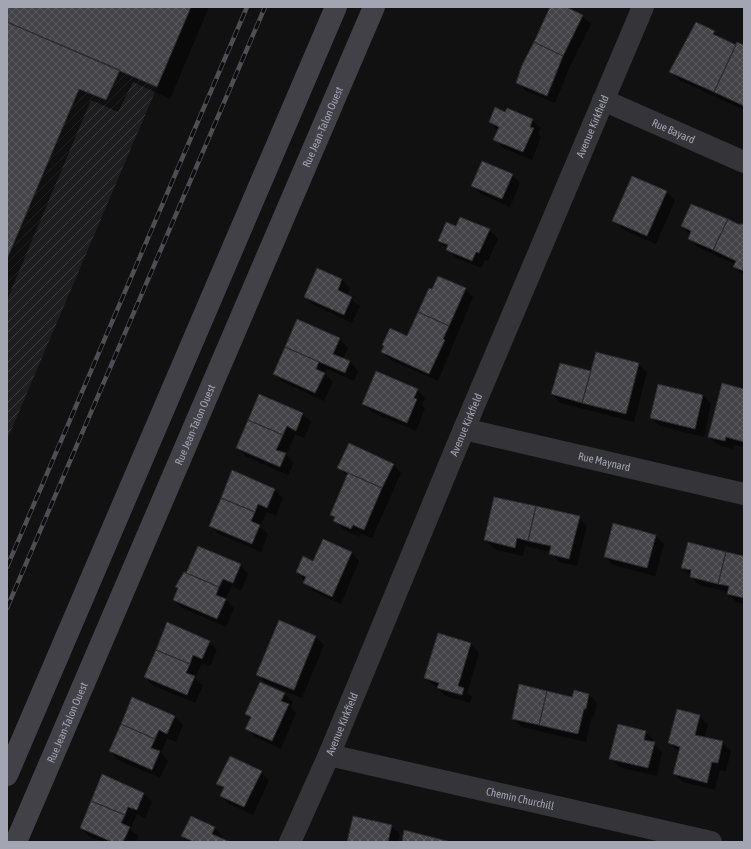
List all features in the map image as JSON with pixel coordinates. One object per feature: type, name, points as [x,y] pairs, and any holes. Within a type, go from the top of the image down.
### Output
[{"type":"main road","points":[[7,775],[336,7]]},
{"type":"main road","name":"Rue Jean-Talon Ouest","points":[[16,842],[374,7]]},
{"type":"street","name":"Avenue Kirkfield","points":[[290,842],[329,754],[643,7]]},
{"type":"street","name":"Rue Bayard","points":[[603,100],[744,162]]},
{"type":"street","name":"Rue Maynard","points":[[464,430],[744,494]]},
{"type":"street","name":"Chemin Churchill","points":[[329,754],[711,842]]},
{"type":"shaded area","points":[[7,7],[191,7],[7,440]]},
{"type":"building","points":[[7,7],[191,7],[157,87],[7,22]]},
{"type":"building","points":[[550,7],[566,7],[583,15],[563,56],[534,42]]},
{"type":"building","points":[[7,22],[120,70],[106,100],[79,89],[7,259]]},
{"type":"building","points":[[696,22],[715,31],[713,34],[736,45],[714,92],[669,72]]},
{"type":"building","points":[[534,42],[563,56],[547,96],[516,83],[522,65]]},
{"type":"building","points":[[737,42],[744,45],[744,106],[714,92]]},
{"type":"building","points":[[495,107],[505,112],[507,108],[533,119],[530,127],[534,128],[523,152],[493,140],[499,127],[489,122]]},
{"type":"building","points":[[482,161],[513,174],[502,199],[471,186]]},
{"type":"building","points":[[632,176],[667,191],[647,236],[612,221]]},
{"type":"building","points":[[691,204],[728,219],[713,250],[688,239],[691,231],[681,226]]},
{"type":"building","points":[[460,217],[490,229],[479,253],[476,252],[472,261],[446,250],[448,245],[438,241],[446,222],[456,226]]},
{"type":"building","points":[[728,219],[738,224],[744,224],[744,271],[733,267],[736,261],[713,250]]},
{"type":"building","points":[[317,268],[342,279],[338,290],[352,297],[344,315],[304,297]]},
{"type":"building","points":[[438,276],[466,288],[449,326],[418,312],[429,288],[432,289]]},
{"type":"building","points":[[418,312],[449,326],[443,339],[445,340],[429,374],[381,352],[384,346],[382,345],[390,328],[407,336]]},
{"type":"building","points":[[297,319],[340,338],[333,354],[350,361],[345,373],[285,347]]},
{"type":"building","points":[[285,347],[319,362],[316,369],[325,373],[315,393],[273,374]]},
{"type":"building","points":[[596,352],[639,363],[626,414],[582,403]]},
{"type":"building","points":[[560,363],[591,371],[582,403],[551,394]]},
{"type":"building","points":[[376,371],[418,389],[414,398],[417,399],[407,423],[362,404]]},
{"type":"building","points":[[722,383],[744,389],[744,442],[726,437],[725,441],[708,437]]},
{"type":"building","points":[[658,384],[703,395],[695,429],[650,418]]},
{"type":"building","points":[[259,394],[303,413],[296,431],[287,426],[283,435],[248,420]]},
{"type":"building","points":[[248,420],[283,435],[276,450],[286,453],[280,467],[236,448]]},
{"type":"building","points":[[349,443],[394,464],[382,488],[337,468]]},
{"type":"building","points":[[232,470],[275,489],[267,508],[258,504],[255,512],[221,498]]},
{"type":"building","points":[[348,473],[382,488],[364,530],[353,525],[351,529],[333,521],[335,517],[330,515]]},
{"type":"building","points":[[494,497],[536,506],[528,541],[517,538],[515,548],[484,540]]},
{"type":"building","points":[[221,498],[255,512],[251,521],[260,525],[252,544],[209,526]]},
{"type":"building","points":[[536,506],[580,516],[569,559],[549,554],[551,546],[528,541]]},
{"type":"building","points":[[613,523],[656,535],[647,568],[604,557]]},
{"type":"building","points":[[323,539],[352,552],[332,597],[303,583],[306,577],[296,572],[303,556],[313,561]]},
{"type":"building","points":[[688,542],[726,552],[718,584],[690,577],[691,570],[681,568]]},
{"type":"building","points":[[198,546],[241,564],[233,583],[223,579],[219,587],[186,573]]},
{"type":"building","points":[[726,552],[744,556],[744,598],[727,594],[729,586],[718,584]]},
{"type":"building","points":[[184,572],[219,587],[216,595],[226,599],[217,619],[173,600],[178,588],[175,587]]},
{"type":"building","points":[[279,620],[316,636],[294,690],[256,675]]},
{"type":"building","points":[[167,622],[210,641],[202,659],[193,655],[190,664],[156,650]]},
{"type":"building","points":[[438,633],[471,643],[458,686],[464,688],[462,695],[437,688],[439,683],[424,678]]},
{"type":"building","points":[[156,650],[190,664],[186,673],[195,676],[187,695],[144,677]]},
{"type":"building","points":[[260,682],[285,693],[281,701],[289,704],[272,741],[245,729],[251,717],[245,714]]},
{"type":"building","points":[[519,684],[547,691],[539,725],[512,719]]},
{"type":"building","points":[[574,690],[589,694],[578,734],[539,725],[547,691],[572,697]]},
{"type":"building","points":[[132,697],[175,716],[167,734],[159,730],[155,739],[121,724]]},
{"type":"building","points":[[677,709],[700,715],[695,735],[723,741],[718,763],[712,762],[707,783],[673,774],[680,747],[668,743]]},
{"type":"building","points":[[121,724],[155,739],[151,748],[160,751],[152,770],[109,751]]},
{"type":"building","points":[[618,724],[646,731],[644,740],[655,742],[648,768],[609,759]]},
{"type":"building","points":[[230,756],[262,771],[244,807],[220,796],[224,787],[216,784]]},
{"type":"building","points":[[102,774],[144,793],[137,810],[128,807],[125,815],[91,801]]},
{"type":"building","points":[[91,801],[125,815],[121,823],[130,827],[123,842],[112,842],[80,828]]},
{"type":"building","points":[[191,816],[215,827],[212,834],[230,842],[194,842],[181,836]]},
{"type":"building","points":[[353,816],[392,825],[388,842],[347,842]]},
{"type":"building","points":[[404,830],[451,842],[402,842]]},
{"type":"railway","points":[[7,567],[247,7]]},
{"type":"railway","points":[[7,608],[265,7]]}]
